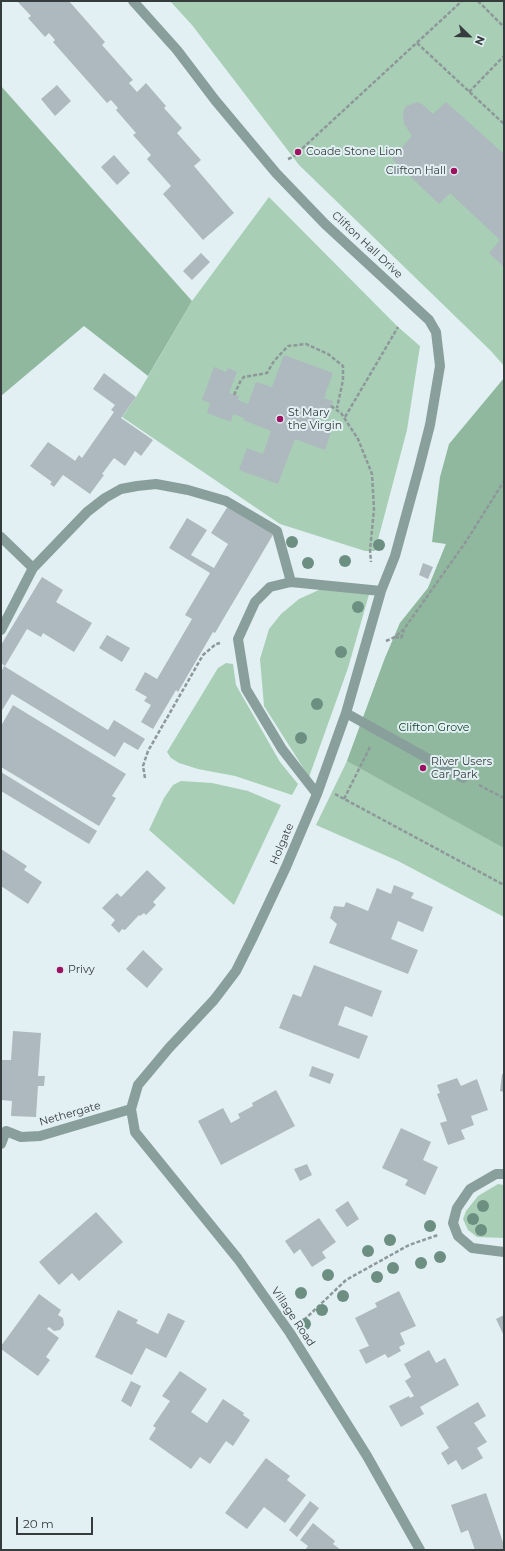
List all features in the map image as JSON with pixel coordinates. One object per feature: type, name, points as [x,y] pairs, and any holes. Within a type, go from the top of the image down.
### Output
[{"type":"street","name":"Clifton Hall Drive","points":[[133,1],[178,50],[215,100],[276,173],[325,224],[429,320],[436,332],[440,366],[430,425],[395,556]]},
{"type":"street","points":[[1,630],[33,568],[87,512],[105,498],[121,489],[156,484],[188,490],[226,501],[277,531],[291,582]]},
{"type":"street","points":[[1,537],[33,568]]},
{"type":"street","name":"Holgate","points":[[131,1109],[138,1085],[169,1048],[214,1000],[236,971],[252,939],[286,867],[317,794],[346,712],[378,591],[395,556]]},
{"type":"street","points":[[317,794],[282,749],[246,689],[238,639],[255,602],[270,588],[291,582],[378,591]]},
{"type":"street","points":[[346,712],[463,778]]},
{"type":"street","name":"Nethergate","points":[[1,1144],[3,1129],[21,1137],[40,1136],[131,1109]]},
{"type":"street","name":"Village Road","points":[[131,1109],[135,1132],[238,1259],[290,1333],[367,1456],[420,1550]]},
{"type":"street","points":[[504,1174],[496,1174],[470,1189],[457,1208],[453,1223],[458,1236],[472,1248],[504,1252]]},
{"type":"path","points":[[293,157],[462,1]]},
{"type":"path","points":[[478,1],[504,27]]},
{"type":"path","points":[[417,43],[504,124]]},
{"type":"path","points":[[469,92],[504,56]]},
{"type":"path","points":[[345,417],[398,327]]},
{"type":"path","points":[[234,395],[240,380],[244,377],[267,373],[274,361],[288,346],[306,344],[328,354],[343,366],[343,380],[337,408]]},
{"type":"path","points":[[332,406],[337,408],[345,417],[358,439],[372,474],[374,509],[370,550],[378,591]]},
{"type":"path","points":[[362,653],[394,637],[404,629],[465,543],[504,481]]},
{"type":"path","points":[[145,778],[143,766],[148,751],[204,655],[216,644],[238,639]]},
{"type":"path","points":[[379,731],[344,799],[504,884]]},
{"type":"path","points":[[463,778],[504,798]]},
{"type":"path","points":[[290,1333],[346,1280],[409,1245],[455,1230]]},
{"type":"green space","points":[[170,1],[504,1],[504,366],[491,351],[299,165],[192,25]]},
{"type":"green space","points":[[1,86],[192,301],[148,376],[84,326],[1,396]]},
{"type":"green space","points":[[269,197],[398,327],[420,346],[407,430],[375,551],[365,551],[280,524],[122,417],[136,397],[192,301]]},
{"type":"green space","name":"Clifton Grove","points":[[504,378],[504,848],[347,761],[385,658],[400,623],[428,588],[446,544],[432,542],[440,477],[449,444]]},
{"type":"green space","name":"Clifton Grove","points":[[504,447],[504,917],[398,861],[316,825],[347,761],[385,658],[400,623],[428,588],[446,544]]},
{"type":"green space","points":[[321,589],[370,591],[348,668],[309,777],[264,706],[260,659],[269,629],[281,614],[299,599]]},
{"type":"green space","points":[[226,663],[233,664],[236,685],[280,762],[298,784],[292,795],[235,776],[198,769],[179,763],[171,758],[167,752],[218,668]]},
{"type":"green space","points":[[181,781],[212,783],[248,791],[281,805],[234,905],[149,830],[164,798],[173,785]]},
{"type":"green space","points":[[498,1184],[504,1185],[504,1238],[477,1237],[468,1230],[463,1219],[466,1211],[478,1196]]},
{"type":"building","points":[[17,1],[69,1],[105,42],[102,45],[133,80],[129,83],[137,92],[146,83],[166,106],[164,108],[182,128],[177,133],[201,160],[194,166],[234,213],[203,240],[163,194],[171,186],[147,159],[151,155],[133,135],[136,133],[116,110],[118,108],[111,100],[107,103],[53,42],[55,40],[49,33],[45,37],[28,18],[31,16]]},
{"type":"building","points":[[57,85],[71,101],[55,116],[41,99]]},
{"type":"building","name":"Clifton Hall","points":[[417,102],[422,104],[433,114],[446,102],[504,154],[504,267],[489,253],[500,240],[450,193],[439,204],[392,159],[412,136],[404,124],[403,112],[406,106]]},
{"type":"building","points":[[114,155],[130,173],[117,185],[101,167]]},
{"type":"building","points":[[201,253],[210,262],[192,280],[183,271]]},
{"type":"building","name":"St Mary the Virgin","points":[[284,355],[333,373],[324,398],[333,401],[330,410],[321,407],[316,422],[332,429],[325,450],[295,439],[278,484],[239,470],[247,448],[263,454],[271,431],[243,420],[244,418],[233,414],[231,422],[207,413],[210,403],[202,400],[214,367],[226,372],[228,368],[237,372],[229,393],[239,396],[238,400],[248,404],[256,382],[272,387]]},
{"type":"building","points":[[104,373],[136,397],[121,418],[153,440],[141,456],[135,451],[125,466],[114,458],[90,494],[63,475],[54,487],[50,484],[52,482],[30,466],[48,442],[75,461],[79,455],[82,458],[114,412],[111,410],[115,405],[93,389]]},
{"type":"building","points":[[228,506],[274,533],[215,633],[213,632],[178,692],[176,690],[153,729],[141,722],[151,705],[144,701],[147,697],[135,690],[145,672],[157,679],[192,619],[185,615],[210,573],[169,548],[187,518],[207,530],[191,555],[214,568],[228,544],[211,533]]},
{"type":"building","points":[[423,563],[433,567],[428,579],[419,575]]},
{"type":"building","points":[[42,577],[63,590],[56,602],[92,623],[74,652],[43,633],[41,637],[27,629],[5,666],[1,663],[1,645]]},
{"type":"building","points":[[107,635],[130,648],[122,662],[99,648]]},
{"type":"building","points":[[4,666],[108,730],[114,720],[145,739],[138,750],[124,742],[115,757],[12,694],[1,712],[1,672]]},
{"type":"building","points":[[13,705],[126,774],[112,796],[116,798],[99,826],[1,767],[1,726]]},
{"type":"building","points":[[1,772],[97,831],[89,844],[1,791]]},
{"type":"building","points":[[1,849],[27,866],[24,870],[42,882],[28,904],[1,886]]},
{"type":"building","points":[[147,870],[166,888],[153,902],[156,905],[146,915],[144,913],[140,916],[139,915],[125,930],[122,929],[119,933],[111,925],[115,920],[102,908],[117,893],[121,897]]},
{"type":"building","points":[[394,885],[414,893],[411,898],[433,907],[423,932],[398,921],[391,939],[418,950],[408,974],[329,943],[337,924],[330,918],[334,906],[344,907],[346,902],[368,911],[377,888],[391,894]]},
{"type":"building","points":[[143,950],[163,969],[147,988],[126,969]]},
{"type":"building","points":[[314,965],[382,991],[372,1017],[345,1006],[338,1025],[368,1036],[359,1059],[279,1028],[293,994],[301,997]]},
{"type":"building","points":[[13,1031],[41,1033],[38,1076],[45,1076],[44,1086],[38,1086],[36,1117],[11,1116],[12,1101],[1,1100],[1,1060],[11,1060]]},
{"type":"building","points":[[312,1066],[334,1074],[330,1084],[309,1076]]},
{"type":"building","points":[[502,1074],[504,1074],[504,1092],[500,1091]]},
{"type":"building","points":[[457,1078],[461,1086],[477,1079],[488,1110],[471,1116],[474,1125],[461,1130],[465,1139],[448,1145],[440,1123],[447,1121],[437,1094],[440,1093],[437,1085]]},
{"type":"building","points":[[276,1090],[295,1126],[221,1165],[198,1121],[223,1108],[231,1123],[240,1118],[238,1114],[253,1106],[252,1103]]},
{"type":"building","points":[[401,1128],[431,1142],[423,1160],[438,1167],[425,1195],[405,1185],[408,1180],[382,1168]]},
{"type":"building","points":[[307,1164],[312,1175],[300,1181],[294,1169]]},
{"type":"building","points":[[348,1201],[359,1219],[347,1227],[335,1210]]},
{"type":"building","points":[[96,1212],[123,1242],[79,1281],[72,1273],[59,1285],[39,1262]]},
{"type":"building","points":[[319,1218],[336,1242],[322,1252],[326,1258],[312,1267],[300,1249],[294,1254],[285,1241]]},
{"type":"building","points":[[399,1291],[416,1326],[400,1333],[405,1344],[399,1347],[401,1351],[388,1358],[385,1354],[366,1364],[359,1350],[369,1346],[355,1318],[377,1307],[375,1303]]},
{"type":"building","points":[[39,1294],[61,1310],[58,1315],[63,1318],[64,1325],[60,1330],[54,1331],[49,1327],[47,1329],[59,1338],[46,1357],[50,1360],[38,1376],[1,1349],[1,1346]]},
{"type":"building","points":[[118,1310],[138,1320],[136,1323],[158,1334],[168,1313],[185,1321],[166,1358],[146,1348],[132,1375],[95,1357]]},
{"type":"building","points":[[504,1315],[504,1336],[496,1319]]},
{"type":"building","points":[[429,1350],[436,1363],[445,1358],[459,1385],[420,1407],[424,1414],[401,1427],[389,1406],[409,1396],[410,1398],[414,1396],[405,1381],[411,1377],[404,1364]]},
{"type":"building","points":[[180,1371],[207,1389],[191,1412],[207,1423],[223,1399],[244,1413],[243,1415],[250,1420],[233,1446],[226,1441],[210,1464],[200,1457],[191,1469],[149,1439],[156,1428],[153,1426],[170,1401],[162,1396]]},
{"type":"building","points":[[131,1381],[141,1386],[131,1407],[121,1401]]},
{"type":"building","points":[[478,1402],[486,1416],[474,1423],[487,1442],[477,1448],[483,1458],[462,1470],[456,1460],[448,1465],[441,1453],[449,1448],[436,1427]]},
{"type":"building","points":[[266,1458],[290,1476],[287,1480],[306,1495],[285,1523],[264,1507],[247,1529],[225,1513]]},
{"type":"building","points":[[486,1493],[504,1545],[504,1550],[475,1550],[468,1530],[461,1533],[451,1505]]},
{"type":"building","points":[[310,1501],[319,1508],[297,1537],[289,1530]]},
{"type":"building","points":[[313,1523],[335,1541],[333,1544],[341,1550],[305,1550],[308,1546],[300,1540]]},
{"type":"place","name":"Coade Stone Lion","points":[[298,152]]},
{"type":"place","name":"Clifton Hall","points":[[454,171]]},
{"type":"place","name":"St Mary the Virgin","points":[[280,419]]},
{"type":"place","name":"River Users Car Park","points":[[423,768]]},
{"type":"place","name":"Privy","points":[[60,970]]}]
